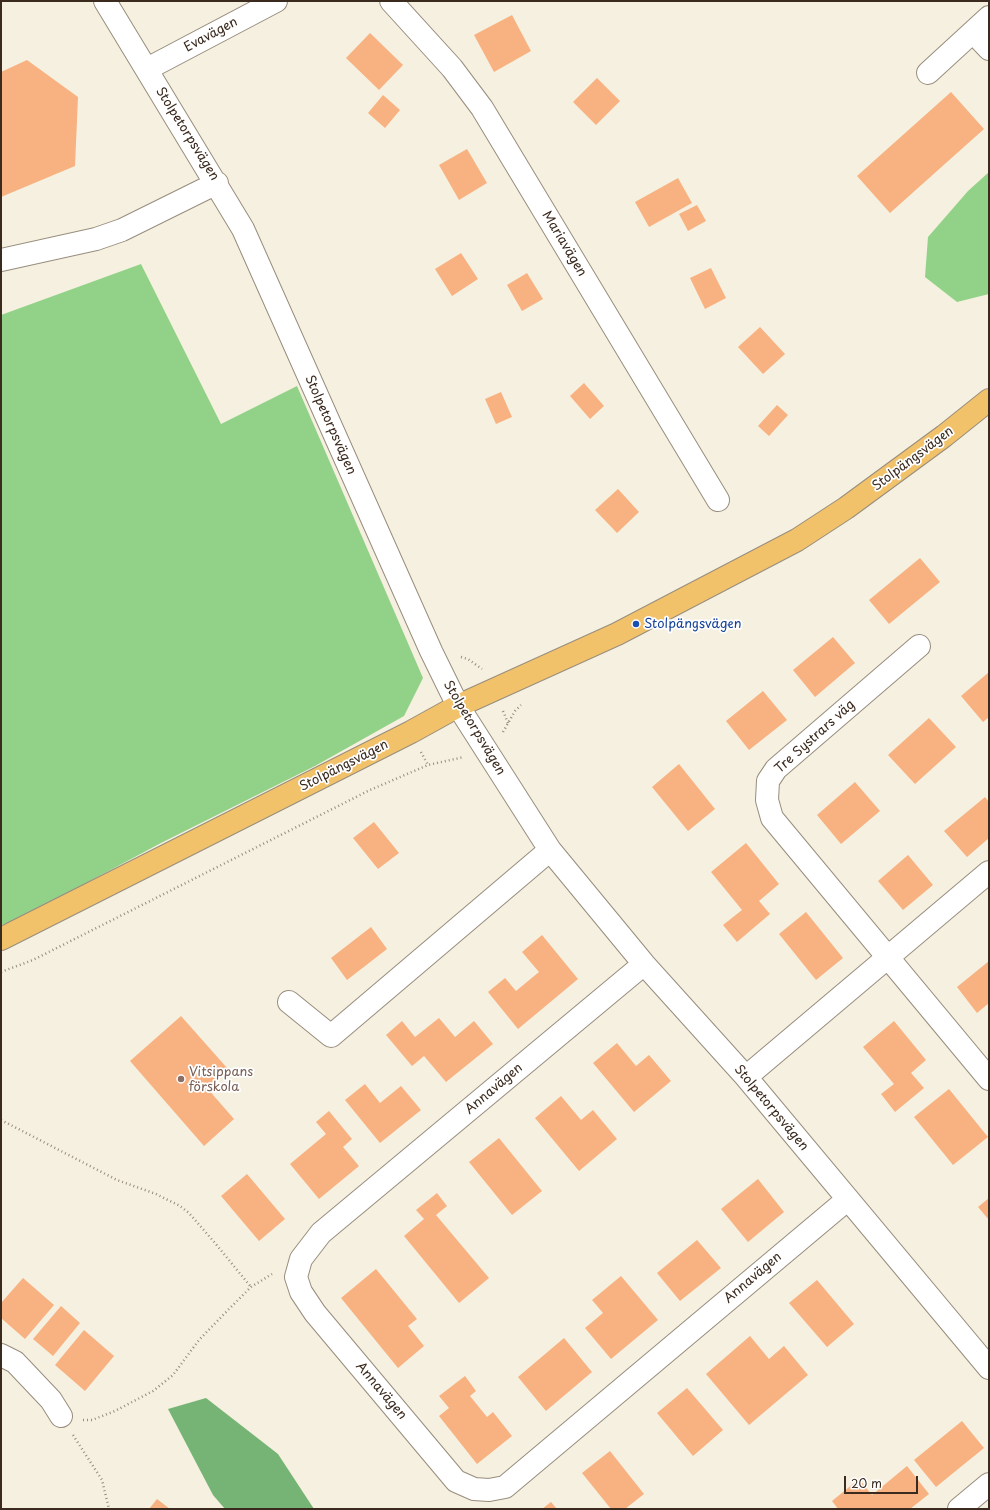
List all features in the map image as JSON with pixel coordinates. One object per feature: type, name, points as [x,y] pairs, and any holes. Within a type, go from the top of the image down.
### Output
[{"type":"main road","name":"Stolpängsvägen","points":[[1,939],[411,732],[458,706],[617,634],[797,540],[846,508],[889,477],[989,400]]},
{"type":"street","name":"Stolpetorpsvägen","points":[[105,1],[243,229],[421,630],[458,706],[550,850],[644,964],[746,1077],[989,1368]]},
{"type":"street","name":"Evavägen","points":[[147,69],[276,1]]},
{"type":"street","name":"Mariavägen","points":[[391,1],[452,68],[482,108],[718,500]]},
{"type":"street","points":[[928,73],[989,17]]},
{"type":"street","points":[[973,32],[989,49]]},
{"type":"street","points":[[1,260],[96,239],[122,230],[216,183]]},
{"type":"street","name":"Tre Systrars väg","points":[[919,646],[776,769],[768,781],[767,800],[772,818],[989,1079]]},
{"type":"street","points":[[289,1002],[331,1036],[550,850]]},
{"type":"street","points":[[746,1077],[887,956],[989,872]]},
{"type":"street","name":"Annavägen","points":[[644,964],[321,1233],[301,1260],[296,1277],[301,1292],[315,1312],[456,1481],[474,1489],[489,1490],[505,1487],[848,1199]]},
{"type":"street","points":[[1,1355],[15,1362],[51,1400],[61,1416]]},
{"type":"street","points":[[959,1509],[989,1484]]},
{"type":"path","points":[[1,972],[33,960],[370,790],[428,765],[470,756],[498,738],[505,730],[515,711],[522,703]]},
{"type":"path","points":[[1,1120],[105,1174],[168,1199],[180,1206],[189,1213],[216,1243],[251,1287]]},
{"type":"path","points":[[61,1416],[80,1420],[92,1420],[116,1410],[153,1391],[173,1375],[199,1340],[251,1287],[265,1277],[301,1260]]},
{"type":"path","points":[[61,1416],[102,1480],[109,1509]]},
{"type":"green space","points":[[989,172],[989,294],[957,302],[925,277],[928,237],[968,191]]},
{"type":"green space","points":[[141,264],[221,424],[297,386],[423,678],[404,716],[315,766],[161,843],[17,920],[1,925],[1,315]]},
{"type":"green space","points":[[206,1398],[278,1454],[314,1509],[225,1509],[213,1495],[168,1409]]},
{"type":"building","points":[[512,15],[531,51],[494,72],[474,35]]},
{"type":"building","points":[[370,33],[403,65],[379,90],[346,58]]},
{"type":"building","points":[[27,60],[78,97],[75,166],[1,197],[1,72]]},
{"type":"building","points":[[597,78],[620,101],[596,125],[573,102]]},
{"type":"building","points":[[951,92],[984,129],[890,213],[857,176]]},
{"type":"building","points":[[383,95],[400,110],[385,128],[368,113]]},
{"type":"building","points":[[467,149],[487,183],[459,200],[439,165]]},
{"type":"building","points":[[678,178],[692,203],[649,227],[635,202]]},
{"type":"building","points":[[697,205],[706,221],[688,231],[679,214]]},
{"type":"building","points":[[461,253],[478,279],[452,296],[435,269]]},
{"type":"building","points":[[711,268],[726,298],[705,309],[690,278]]},
{"type":"building","points":[[527,273],[543,299],[522,311],[507,285]]},
{"type":"building","points":[[760,327],[785,354],[763,374],[738,347]]},
{"type":"building","points":[[584,383],[604,406],[590,419],[570,396]]},
{"type":"building","points":[[501,392],[512,417],[496,424],[485,399]]},
{"type":"building","points":[[777,405],[788,415],[769,436],[758,426]]},
{"type":"building","points":[[618,489],[639,512],[617,533],[595,510]]},
{"type":"building","points":[[920,558],[940,582],[889,624],[869,600]]},
{"type":"building","points":[[833,637],[855,663],[815,697],[793,670]]},
{"type":"building","points":[[989,672],[989,717],[983,722],[961,696]]},
{"type":"building","points":[[763,691],[787,720],[749,750],[726,721]]},
{"type":"building","points":[[929,718],[956,747],[915,784],[888,755]]},
{"type":"building","points":[[679,764],[715,809],[688,831],[652,787]]},
{"type":"building","points":[[855,782],[880,811],[841,844],[817,815]]},
{"type":"building","points":[[985,797],[989,802],[989,838],[967,857],[944,831]]},
{"type":"building","points":[[374,822],[399,853],[378,869],[353,838]]},
{"type":"building","points":[[746,843],[779,884],[759,901],[770,914],[737,942],[723,925],[742,910],[711,872]]},
{"type":"building","points":[[908,855],[933,885],[903,910],[878,881]]},
{"type":"building","points":[[806,912],[843,958],[816,980],[779,934]]},
{"type":"building","points":[[371,927],[387,949],[347,980],[331,958]]},
{"type":"building","points":[[542,935],[578,979],[518,1029],[488,992],[505,978],[516,991],[539,972],[522,952]]},
{"type":"building","points":[[989,961],[989,1003],[977,1013],[957,987]]},
{"type":"building","name":"Vitsippans förskola","points":[[181,1016],[228,1069],[207,1088],[234,1119],[204,1146],[130,1061]]},
{"type":"building","points":[[439,1018],[455,1037],[474,1021],[493,1044],[446,1082],[424,1056],[412,1066],[386,1035],[402,1021],[415,1037]]},
{"type":"building","points":[[894,1021],[926,1060],[911,1073],[924,1088],[895,1112],[881,1094],[894,1084],[863,1047]]},
{"type":"building","points":[[617,1043],[636,1066],[649,1055],[671,1081],[634,1112],[593,1063]]},
{"type":"building","points":[[365,1084],[380,1103],[401,1086],[421,1110],[380,1143],[345,1100]]},
{"type":"building","points":[[949,1089],[988,1137],[953,1165],[914,1117]]},
{"type":"building","points":[[561,1096],[581,1120],[593,1110],[617,1139],[579,1171],[535,1118]]},
{"type":"building","points":[[329,1111],[352,1139],[343,1147],[359,1166],[319,1199],[290,1164],[326,1134],[316,1122]]},
{"type":"building","points":[[499,1138],[542,1191],[512,1215],[469,1162]]},
{"type":"building","points":[[247,1174],[285,1219],[259,1241],[221,1196]]},
{"type":"building","points":[[758,1179],[784,1212],[748,1242],[721,1209]]},
{"type":"building","points":[[437,1193],[447,1206],[436,1215],[489,1278],[459,1303],[404,1236],[424,1219],[416,1210]]},
{"type":"building","points":[[989,1198],[989,1220],[978,1207]]},
{"type":"building","points":[[697,1240],[721,1268],[680,1301],[657,1273]]},
{"type":"building","points":[[376,1269],[417,1319],[408,1326],[424,1346],[398,1368],[341,1298]]},
{"type":"building","points":[[621,1276],[658,1320],[611,1359],[585,1328],[603,1313],[592,1300]]},
{"type":"building","points":[[23,1278],[54,1305],[25,1339],[1,1318],[1,1303]]},
{"type":"building","points":[[817,1280],[854,1324],[827,1347],[789,1303]]},
{"type":"building","points":[[61,1306],[80,1323],[53,1356],[33,1339]]},
{"type":"building","points":[[84,1330],[114,1356],[85,1391],[55,1365]]},
{"type":"building","points":[[750,1336],[769,1359],[784,1346],[808,1375],[749,1425],[706,1374]]},
{"type":"building","points":[[564,1338],[592,1372],[546,1411],[518,1377]]},
{"type":"building","points":[[465,1376],[476,1391],[470,1396],[487,1417],[493,1412],[512,1436],[477,1464],[439,1416],[449,1408],[439,1396]]},
{"type":"building","points":[[687,1388],[723,1430],[693,1456],[657,1413]]},
{"type":"building","points":[[962,1421],[984,1448],[936,1487],[914,1460]]},
{"type":"building","points":[[610,1451],[644,1494],[625,1509],[611,1509],[582,1473]]},
{"type":"building","points":[[907,1466],[929,1494],[910,1509],[838,1509],[832,1501],[859,1479],[872,1495]]},
{"type":"building","points":[[157,1499],[170,1509],[149,1509]]},
{"type":"building","points":[[551,1502],[557,1509],[542,1509]]},
{"type":"place","name":"Stolpängsvägen","points":[[636,624]]},
{"type":"place","name":"Vitsippans förskola","points":[[181,1079]]}]
